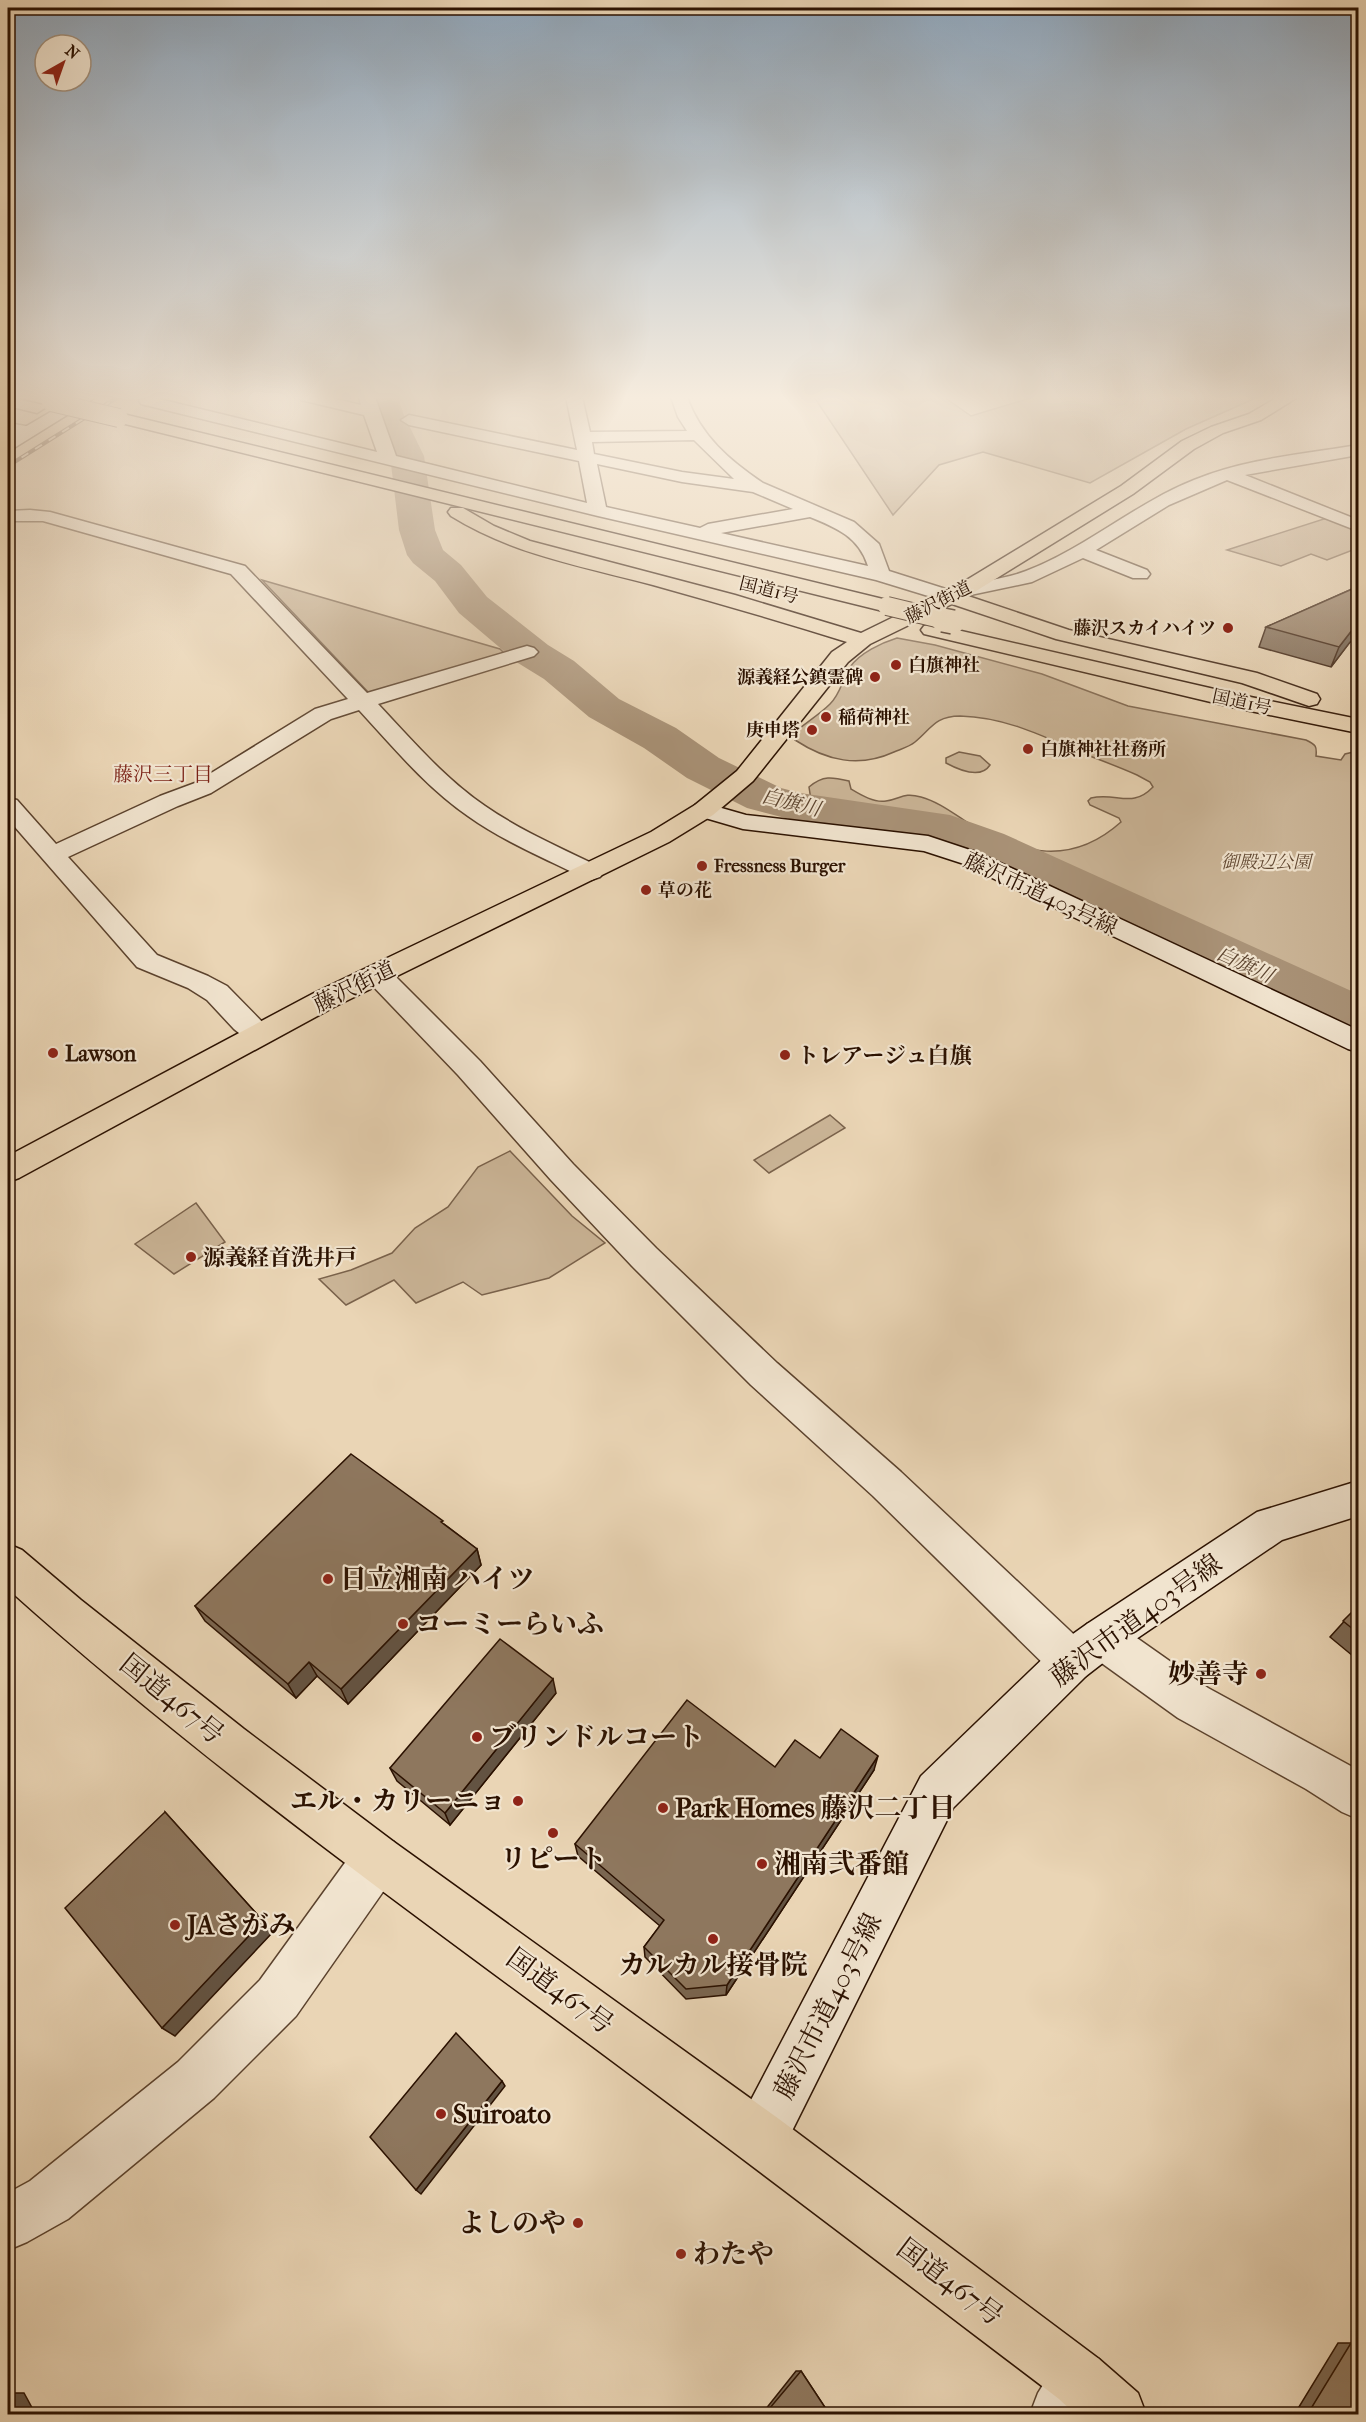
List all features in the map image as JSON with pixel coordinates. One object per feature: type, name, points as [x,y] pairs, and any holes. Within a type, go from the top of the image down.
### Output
[{"type":"highway","name":"国道1号","points":[[449,510],[931,630],[1224,699],[1359,726]]},
{"type":"highway","name":"国道1号","points":[[485,510],[1156,671],[1359,713]]},
{"type":"highway","name":"藤沢街道","points":[[8,1170],[324,1000],[660,837],[704,810],[737,783],[840,657],[863,640],[956,594],[1094,510]]},
{"type":"highway","points":[[456,512],[487,530],[523,545],[728,599],[863,640]]},
{"type":"highway","points":[[956,594],[1063,635],[1249,678],[1335,708]]},
{"type":"highway","name":"国道467号","points":[[8,1563],[66,1614],[228,1746],[377,1859],[760,2138],[1085,2403]]},
{"type":"street","points":[[591,510],[695,532],[956,594],[1033,575],[1148,510]]},
{"type":"street","points":[[1318,510],[1359,526]]},
{"type":"street","points":[[695,532],[812,511],[847,526],[872,548],[881,575]]},
{"type":"street","points":[[8,516],[30,514],[44,516],[238,570],[436,779],[476,811],[508,831],[591,872]]},
{"type":"street","points":[[1081,550],[1140,574]]},
{"type":"street","points":[[52,855],[169,801],[203,788],[323,714],[527,652]]},
{"type":"street","points":[[8,805],[147,961],[198,982],[217,993],[244,1022],[259,1034]]},
{"type":"street","name":"藤沢市道403号線","points":[[704,810],[743,822],[928,844],[970,858],[1359,1042]]},
{"type":"street","points":[[378,975],[469,1068],[562,1172],[644,1257],[764,1374],[887,1484],[1086,1649],[1193,1703],[1322,1773],[1359,1796]]},
{"type":"street","name":"藤沢市道403号線","points":[[760,2138],[937,1792],[1086,1649],[1271,1525],[1359,1499]]},
{"type":"street","points":[[8,2223],[49,2200],[196,2080],[278,1998],[377,1859]]},
{"type":"green space","points":[[1330,517],[1358,529],[1358,548],[1327,560],[1311,554],[1281,566],[1227,550]]},
{"type":"green space","points":[[262,580],[500,649],[504,653],[369,693]]},
{"type":"green space","name":"御殿辺公園","points":[[897,638],[935,645],[1042,674],[1128,706],[1306,740],[1315,746],[1316,756],[1341,760],[1345,754],[1358,751],[1358,1001],[1209,938],[1140,907],[1084,876],[1046,863],[1016,848],[941,822],[811,800],[809,787],[819,780],[833,778],[849,781],[851,789],[868,798],[886,801],[910,795],[928,799],[989,835],[1028,849],[1047,851],[1065,850],[1084,845],[1103,836],[1121,822],[1119,818],[1090,805],[1088,801],[1091,798],[1131,799],[1145,794],[1153,787],[1150,782],[1137,775],[1035,733],[1006,723],[976,717],[945,718],[934,724],[910,745],[868,760],[843,760],[831,757],[795,740],[794,733],[834,700],[847,672],[859,657]]},
{"type":"green space","points":[[959,752],[980,756],[990,765],[981,772],[970,772],[946,763],[946,758]]},
{"type":"green space","points":[[830,1115],[845,1128],[769,1173],[754,1160]]},
{"type":"green space","points":[[510,1151],[572,1216],[605,1243],[549,1278],[482,1295],[463,1282],[416,1303],[394,1280],[346,1305],[319,1279],[351,1270],[392,1253],[415,1228],[448,1207],[478,1167]]},
{"type":"green space","points":[[196,1203],[225,1242],[174,1274],[135,1244]]},
{"type":"building","points":[[1359,586],[1359,621],[1339,647],[1266,627]]},
{"type":"building","name":"日立湘南 ハイツ","points":[[351,1454],[443,1521],[441,1522],[477,1549],[341,1689],[309,1662],[288,1684],[195,1606]]},
{"type":"building","points":[[1359,1605],[1359,1634],[1343,1621]]},
{"type":"building","name":"ブリンドルコート","points":[[500,1639],[553,1679],[445,1813],[390,1768]]},
{"type":"building","points":[[687,1700],[775,1767],[795,1740],[820,1758],[841,1729],[878,1756],[727,1985],[686,1989],[644,1947],[664,1920],[575,1844]]},
{"type":"building","name":"JAさがみ","points":[[165,1812],[263,1921],[162,2028],[65,1908]]},
{"type":"building","name":"Suiroato","points":[[456,2033],[502,2081],[416,2190],[370,2137]]},
{"type":"building","points":[[1351,2343],[1359,2351],[1359,2415],[1307,2415]]},
{"type":"building","points":[[801,2371],[830,2415],[764,2415]]},
{"type":"building","points":[[8,2397],[17,2415],[8,2415]]},
{"type":"waterway","name":"白旗川","points":[[414,510],[417,530],[426,555],[448,573],[473,605],[533,654],[559,670],[604,708],[660,738],[703,768],[764,798],[797,807],[950,830],[987,844],[1358,1016]]},
{"type":"place","name":"藤沢スカイハイツ","points":[[1228,628]]},
{"type":"place","name":"白旗神社","points":[[896,665]]},
{"type":"place","name":"源義経公鎮霊碑","points":[[875,677]]},
{"type":"place","name":"稲荷神社","points":[[826,717]]},
{"type":"place","name":"庚申塔","points":[[812,730]]},
{"type":"place","name":"白旗神社社務所","points":[[1028,749]]},
{"type":"place","name":"Fressness Burger","points":[[702,866]]},
{"type":"place","name":"草の花","points":[[646,890]]},
{"type":"place","name":"Lawson","points":[[53,1053]]},
{"type":"place","name":"トレアージュ白旗","points":[[785,1055]]},
{"type":"place","name":"源義経首洗井戸","points":[[191,1257]]},
{"type":"place","name":"日立湘南 ハイツ","points":[[328,1579]]},
{"type":"place","name":"コーミーらいふ","points":[[403,1624]]},
{"type":"place","name":"妙善寺","points":[[1261,1674]]},
{"type":"place","name":"ブリンドルコート","points":[[477,1737]]},
{"type":"place","name":"エル・カリーニョ","points":[[518,1801]]},
{"type":"place","name":"Park Homes 藤沢二丁目","points":[[663,1808]]},
{"type":"place","name":"リピート","points":[[553,1833]]},
{"type":"place","name":"湘南弐番館","points":[[762,1864]]},
{"type":"place","name":"JAさがみ","points":[[175,1925]]},
{"type":"place","name":"カルカル接骨院","points":[[713,1939]]},
{"type":"place","name":"Suiroato","points":[[441,2114]]},
{"type":"place","name":"よしのや","points":[[578,2223]]},
{"type":"place","name":"わたや","points":[[681,2254]]},
{"type":"district","name":"藤沢三丁目","points":[[163,774]]}]
